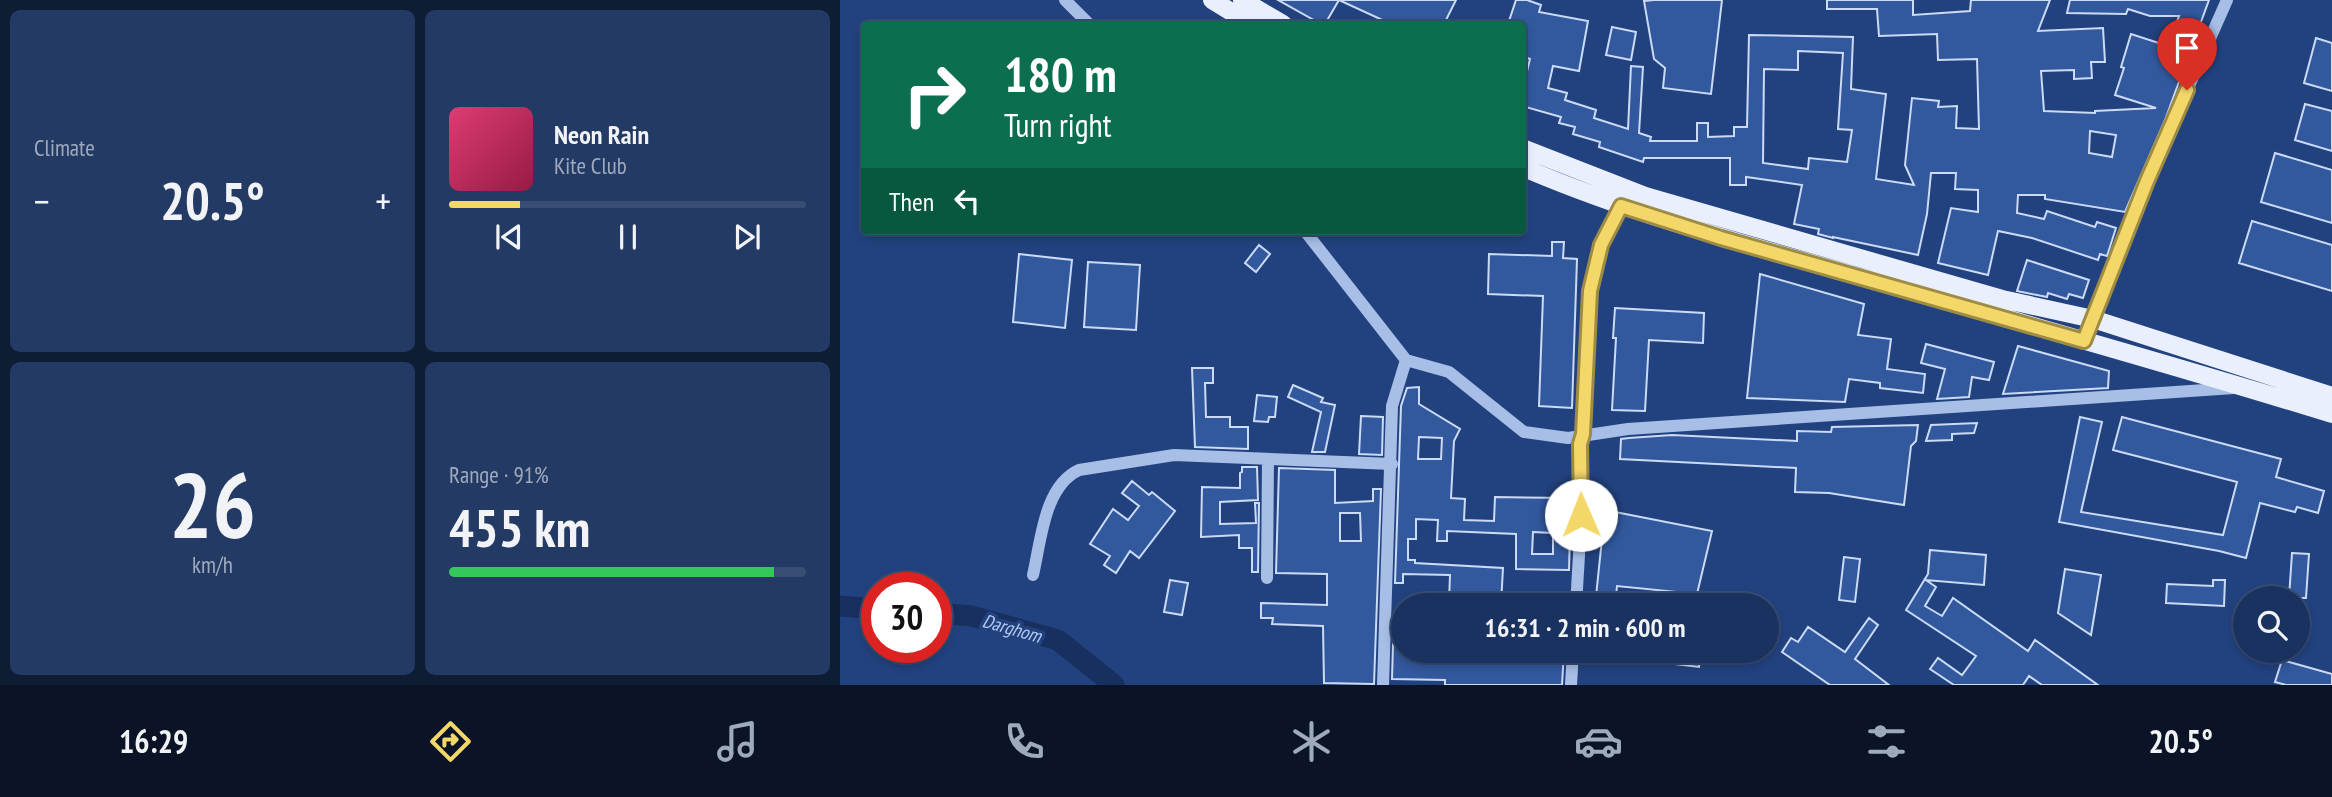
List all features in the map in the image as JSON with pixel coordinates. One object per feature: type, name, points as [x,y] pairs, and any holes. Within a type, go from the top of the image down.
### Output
[{"type":"main road","points":[[1212,0],[1246,21]]},
{"type":"main road","points":[[1242,0],[1278,21]]},
{"type":"main road","points":[[1526,150],[1645,196],[2084,341],[2332,414]]},
{"type":"main road","points":[[1526,169],[1621,206],[1721,238],[2093,319],[2332,396]]},
{"type":"street","points":[[1065,0],[1086,21]]},
{"type":"street","points":[[2084,341],[2147,181],[2227,0]]},
{"type":"street","points":[[1577,593],[1580,444],[1583,434],[1590,291],[1601,245],[1621,206]]},
{"type":"street","points":[[1308,235],[1406,360],[1449,373],[1524,432],[1568,438],[1628,429],[2240,387],[2245,369]]},
{"type":"street","points":[[1383,685],[1392,406],[1406,360]]},
{"type":"street","points":[[1033,575],[1049,509],[1066,476],[1079,470],[1174,455],[1392,464]]},
{"type":"street","points":[[1267,578],[1268,459]]},
{"type":"street","points":[[1571,685],[1572,663]]},
{"type":"building","points":[[1278,0],[1339,0],[1327,21],[1316,21]]},
{"type":"building","points":[[1339,0],[1456,0],[1446,21],[1384,21]]},
{"type":"building","points":[[1516,0],[1527,0],[1541,5],[1539,12],[1588,21],[1579,71],[1553,66],[1548,88],[1567,93],[1565,100],[1596,110],[1594,118],[1628,129],[1631,66],[1643,67],[1639,133],[1651,137],[1650,141],[1697,141],[1697,123],[1708,123],[1708,137],[1734,136],[1734,127],[1747,127],[1749,35],[1853,37],[1851,89],[1886,94],[1876,179],[1914,185],[1905,165],[1912,98],[1939,101],[1938,107],[1957,106],[1956,128],[1979,129],[1977,59],[1938,60],[1937,34],[1879,36],[1877,9],[1827,9],[1827,0],[1913,0],[1913,15],[1970,11],[1971,0],[2050,0],[2038,31],[2103,28],[2105,62],[2091,62],[2092,78],[2074,79],[2074,70],[2041,71],[2044,111],[2095,113],[2156,108],[2115,95],[2124,68],[2121,67],[2131,34],[2168,46],[2179,16],[2150,16],[2128,9],[2126,14],[2067,13],[2070,0],[2209,0],[2165,120],[2125,212],[2045,199],[2045,195],[2018,195],[2017,213],[2044,219],[2047,211],[2095,227],[2097,222],[2116,228],[2107,256],[2100,254],[2098,260],[2032,238],[1998,231],[1988,275],[1938,263],[1951,208],[1978,212],[1978,190],[1955,189],[1956,173],[1931,173],[1927,214],[1918,255],[1818,234],[1819,229],[1794,224],[1802,185],[1746,177],[1746,185],[1730,185],[1730,158],[1644,158],[1643,162],[1599,147],[1600,142],[1573,134],[1575,127],[1559,123],[1561,117],[1526,107],[1526,76],[1530,59],[1526,58],[1526,21],[1509,21]],"holes":[[[1798,51],[1843,53],[1838,129],[1852,130],[1847,162],[1809,158],[1808,169],[1763,163],[1764,69],[1798,70]],[[2090,131],[2116,135],[2112,157],[2089,153]]]},
{"type":"building","points":[[1722,0],[1711,94],[1663,88],[1665,68],[1654,59],[1644,1]]},
{"type":"building","points":[[1612,27],[1636,32],[1631,60],[1606,55]]},
{"type":"building","points":[[2316,38],[2332,43],[2332,91],[2304,83]]},
{"type":"building","points":[[2305,104],[2332,111],[2332,151],[2295,140]]},
{"type":"building","points":[[2275,153],[2332,170],[2332,223],[2261,202]]},
{"type":"building","points":[[2252,221],[2332,245],[2332,291],[2239,263]]},
{"type":"building","points":[[1552,242],[1564,242],[1563,258],[1577,259],[1572,408],[1539,406],[1543,296],[1488,294],[1489,254],[1552,256]]},
{"type":"building","points":[[1259,245],[1270,254],[1256,272],[1245,263]]},
{"type":"building","points":[[1019,254],[1072,260],[1065,328],[1013,322]]},
{"type":"building","points":[[2027,260],[2089,280],[2083,298],[2069,294],[2067,299],[2048,293],[2047,297],[2017,291]]},
{"type":"building","points":[[1088,262],[1140,265],[1136,330],[1084,327]]},
{"type":"building","points":[[1760,274],[1864,304],[1858,335],[1891,339],[1887,369],[1925,374],[1923,393],[1880,388],[1880,383],[1849,379],[1845,402],[1747,398]]},
{"type":"building","points":[[1615,308],[1704,313],[1703,343],[1649,340],[1645,411],[1612,410]]},
{"type":"building","points":[[1926,344],[1994,362],[1989,380],[1972,377],[1969,397],[1937,399],[1945,369],[1921,363]]},
{"type":"building","points":[[2018,346],[2109,371],[2108,388],[2003,394]]},
{"type":"building","points":[[1192,368],[1213,368],[1213,383],[1205,383],[1206,417],[1230,417],[1230,427],[1248,427],[1248,449],[1195,447]]},
{"type":"building","points":[[1293,385],[1323,398],[1321,402],[1335,405],[1325,452],[1312,452],[1321,412],[1288,397]]},
{"type":"building","points":[[1419,387],[1419,404],[1460,429],[1454,441],[1451,498],[1465,499],[1464,520],[1494,521],[1495,497],[1571,498],[1569,570],[1516,569],[1516,534],[1447,531],[1447,541],[1437,541],[1438,520],[1416,519],[1416,539],[1408,539],[1408,560],[1415,560],[1415,563],[1503,568],[1502,593],[1449,593],[1450,575],[1403,574],[1403,583],[1395,583],[1401,406],[1407,388]],"holes":[[[1419,437],[1442,438],[1441,459],[1418,459]],[[1533,532],[1553,533],[1553,554],[1532,554]]]},
{"type":"building","points":[[1257,395],[1277,397],[1275,417],[1269,417],[1268,422],[1254,421]]},
{"type":"building","points":[[1361,416],[1383,417],[1382,455],[1359,454]]},
{"type":"building","points":[[2080,417],[2102,422],[2081,512],[2223,535],[2237,482],[2113,450],[2122,417],[2281,459],[2276,477],[2324,491],[2318,513],[2297,507],[2295,512],[2260,503],[2246,558],[2059,522]]},
{"type":"building","points":[[1977,423],[1974,433],[1952,434],[1952,440],[1926,441],[1931,425]]},
{"type":"building","points":[[1918,425],[1916,441],[1911,446],[1904,505],[1829,493],[1795,492],[1796,468],[1620,459],[1621,439],[1629,438],[1672,435],[1797,441],[1797,431],[1831,432],[1832,427]]},
{"type":"building","points":[[1242,467],[1257,467],[1258,500],[1220,502],[1220,524],[1256,523],[1255,503],[1259,503],[1258,572],[1252,572],[1252,548],[1239,548],[1239,535],[1201,537],[1202,487],[1240,488]]},
{"type":"building","points":[[1279,468],[1335,470],[1335,503],[1373,501],[1373,489],[1381,489],[1374,684],[1324,683],[1323,626],[1272,624],[1273,618],[1261,618],[1261,603],[1327,605],[1327,574],[1276,573]],"holes":[[[1340,513],[1360,513],[1361,541],[1340,541]]]},
{"type":"building","points":[[1132,481],[1149,495],[1152,492],[1175,511],[1139,558],[1130,551],[1116,573],[1104,565],[1110,556],[1090,544],[1113,509],[1128,520],[1139,506],[1122,493]]},
{"type":"building","points":[[1605,510],[1712,531],[1697,593],[1617,586],[1616,593],[1596,593]]},
{"type":"building","points":[[1930,550],[1986,555],[1984,585],[1926,580],[1936,587],[1925,606],[1942,616],[1953,598],[2028,651],[2035,640],[2098,685],[2042,685],[2029,676],[2023,685],[1954,685],[1930,669],[1938,658],[1962,675],[1976,656],[1906,610],[1928,574]]},
{"type":"building","points":[[2292,553],[2309,554],[2307,586],[2290,586]]},
{"type":"building","points":[[1844,557],[1860,559],[1855,602],[1839,600]]},
{"type":"building","points":[[2065,569],[2101,575],[2091,635],[2058,613]]},
{"type":"building","points":[[1170,580],[1188,583],[1182,615],[1164,612]]},
{"type":"building","points":[[2213,580],[2225,580],[2224,606],[2166,603],[2167,584],[2213,586]]},
{"type":"building","points":[[1869,618],[1878,625],[1855,659],[1889,685],[1830,685],[1782,652],[1791,638],[1798,642],[1808,627],[1845,652]]},
{"type":"building","points":[[1392,663],[1563,663],[1562,685],[1445,685],[1445,680],[1392,679]]},
{"type":"building","points":[[1666,663],[1700,663],[1699,667]]},
{"type":"building","points":[[2281,663],[2293,663],[2332,674],[2332,685],[2286,685],[2275,682]]},
{"type":"waterway","name":"Darghоm","points":[[840,606],[861,608]]},
{"type":"waterway","name":"Darghоm","points":[[952,614],[972,616],[1058,640],[1114,685]]},
{"type":"route","points":[[1581,515],[1580,444],[1583,434],[1590,291],[1601,245],[1621,206],[1721,238],[2084,341],[2147,181],[2187,90]]}]
